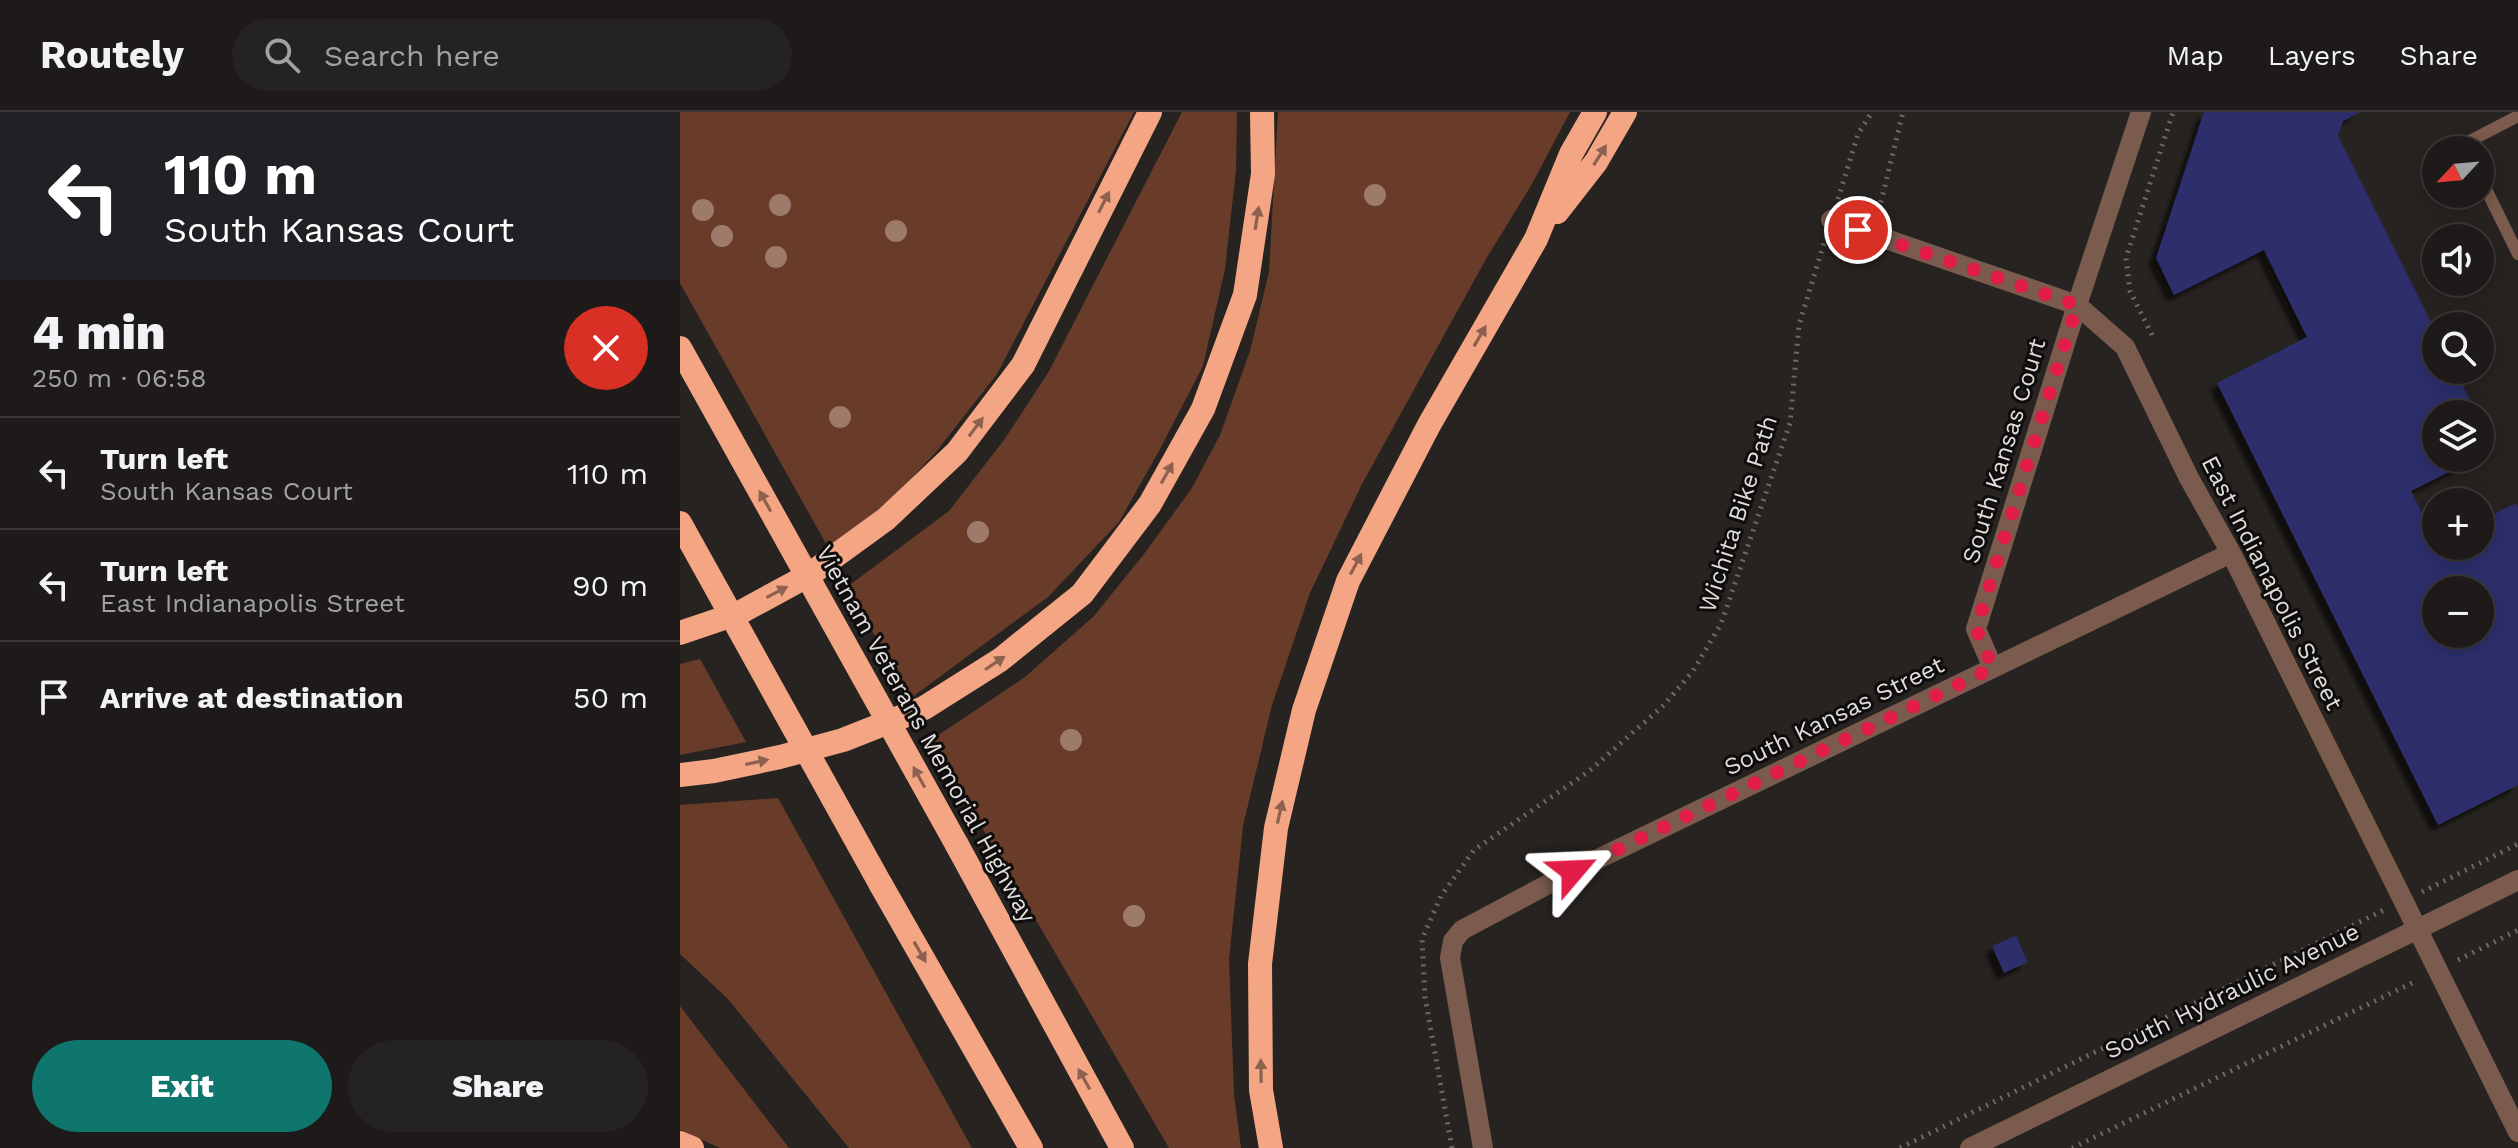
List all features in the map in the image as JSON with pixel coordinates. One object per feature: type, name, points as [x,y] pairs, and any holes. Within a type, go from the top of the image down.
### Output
[{"type":"highway","points":[[680,633],[739,613],[809,575],[886,519],[957,452],[1023,365],[1150,112]]},
{"type":"highway","points":[[680,775],[714,771],[830,744],[924,708],[1000,660],[1082,594],[1150,504],[1203,409],[1245,295],[1263,174],[1262,112]]},
{"type":"highway","points":[[1271,1148],[1261,1090],[1260,964],[1276,828],[1304,710],[1348,581],[1429,425],[1536,239],[1571,154],[1595,112]]},
{"type":"highway","points":[[1536,239],[1596,162],[1625,112]]},
{"type":"highway","name":"Vietnam Veterans Memorial Highway","points":[[680,348],[1122,1148]]},
{"type":"highway","points":[[680,523],[1031,1148]]},
{"type":"highway","points":[[680,1143],[692,1148]]},
{"type":"street","name":"South Kansas Court","points":[[1993,668],[1976,629],[2141,112]]},
{"type":"street","name":"East Indianapolis Street","points":[[1831,220],[2077,305],[2125,347],[2189,478],[2231,553],[2518,1132]]},
{"type":"street","name":"South Kansas Street","points":[[1483,1148],[1450,958],[1453,941],[1462,930],[1573,871],[2231,553]]},
{"type":"street","name":"South Hydraulic Avenue","points":[[1970,1148],[2518,880]]},
{"type":"lane","points":[[2479,136],[2518,116]]},
{"type":"lane","points":[[2494,205],[2518,254]]},
{"type":"path","name":"Wichita Bike Path","points":[[1452,1148],[1425,997],[1422,939],[1441,896],[1474,850],[1588,772],[1664,705],[1693,671],[1721,624],[1790,423],[1799,325],[1858,134],[1872,112]]},
{"type":"path","points":[[1879,210],[1903,112]]},
{"type":"path","points":[[2152,335],[2130,291],[2126,258],[2173,112]]},
{"type":"path","points":[[1900,1148],[2518,844]]},
{"type":"path","points":[[2072,1148],[2518,930]]},
{"type":"shaded area","points":[[680,112],[1134,112],[997,374],[936,452],[891,500],[829,549],[680,283]]},
{"type":"shaded area","points":[[1182,112],[1237,112],[1236,170],[1225,269],[1203,366],[1119,522],[1048,597],[911,698],[847,587],[949,511],[1004,440],[1048,373]]},
{"type":"shaded area","points":[[1278,112],[1570,112],[1362,484],[1310,593],[1272,705],[1243,826],[1229,959],[1234,1095],[1241,1148],[1169,1148],[931,740],[1025,677],[1094,616],[1192,488],[1220,435],[1250,351],[1269,272]]},
{"type":"shaded area","points":[[700,659],[746,742],[680,755],[680,664]]},
{"type":"shaded area","points":[[778,798],[972,1148],[849,1148],[728,999],[680,954],[680,805]]},
{"type":"shaded area","points":[[680,1006],[789,1148],[720,1148],[680,1130]]},
{"type":"building","points":[[2204,112],[2360,112],[2343,121],[2338,136],[2426,312],[2422,312],[2422,384],[2462,384],[2470,400],[2422,400],[2422,472],[2449,472],[2411,491],[2422,513],[2422,560],[2494,560],[2494,514],[2516,503],[2518,508],[2518,785],[2438,825],[2217,383],[2307,337],[2264,250],[2174,295],[2156,258]]},
{"type":"building","points":[[2016,936],[2028,962],[2004,973],[1992,946]]},
{"type":"route","points":[[1573,871],[1993,668],[1976,629],[2077,305],[1858,230]]}]
